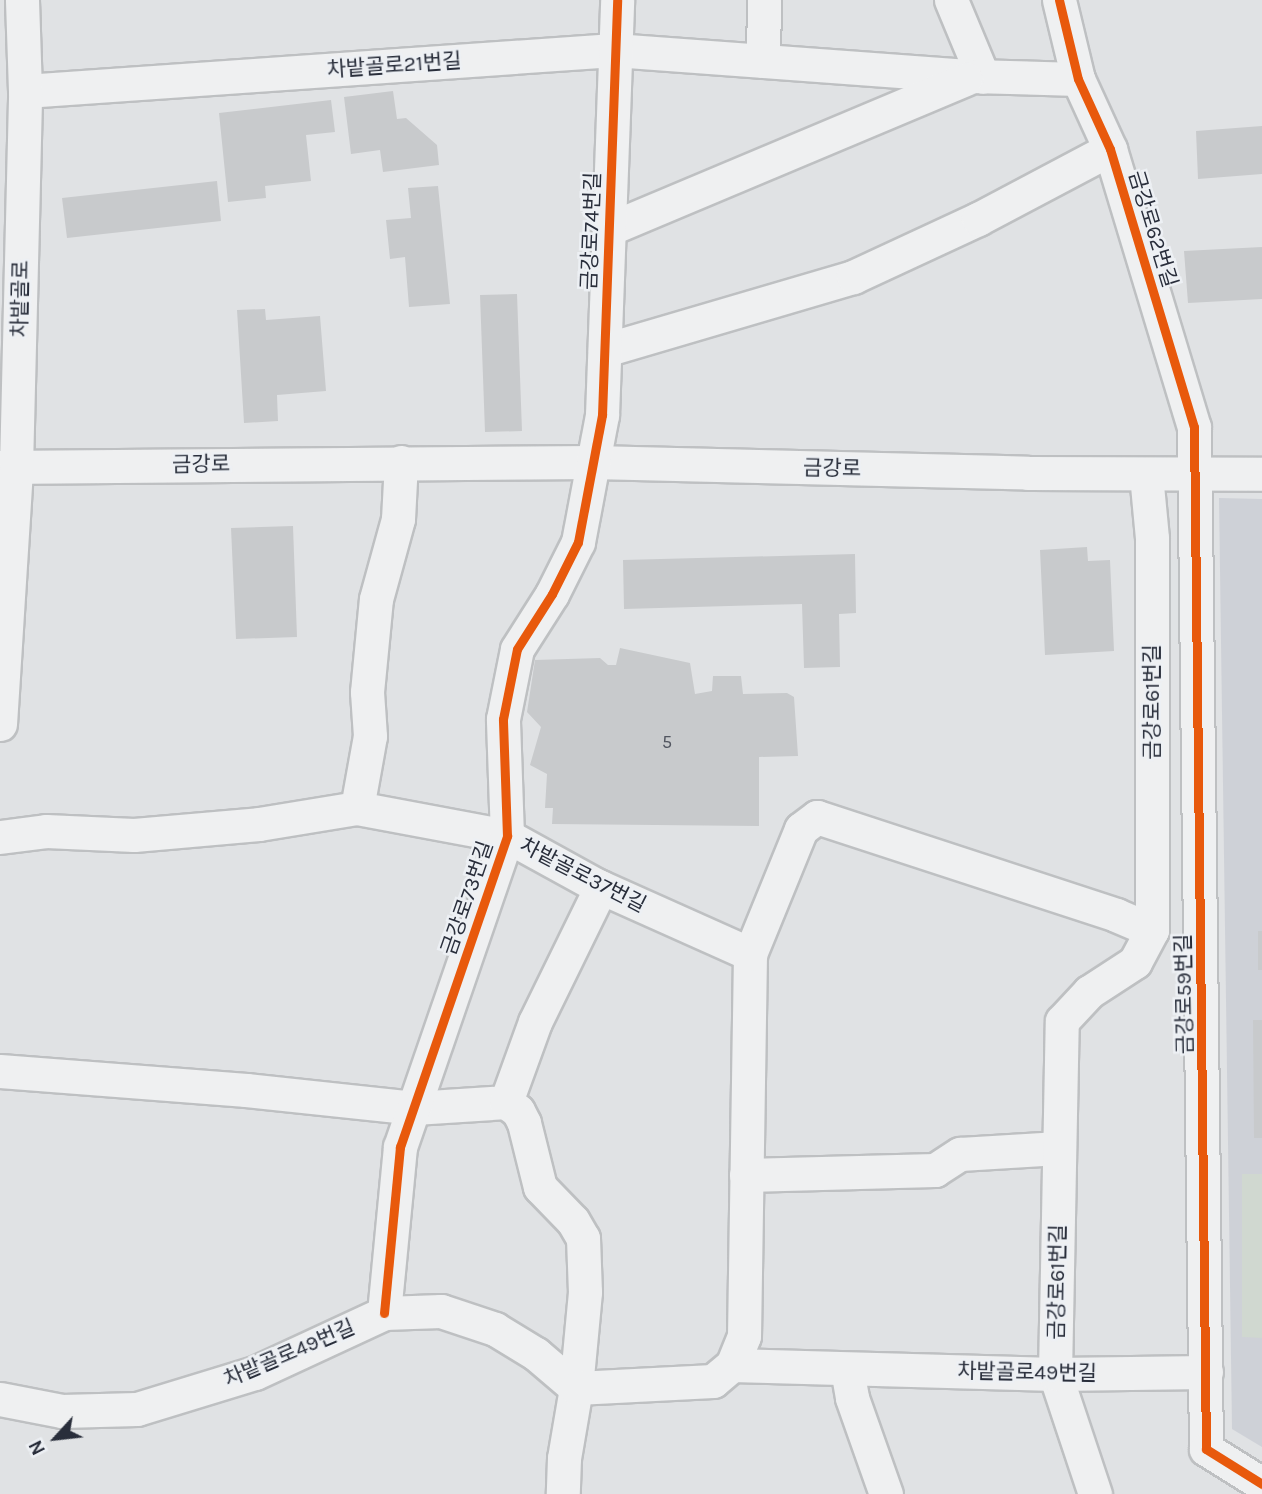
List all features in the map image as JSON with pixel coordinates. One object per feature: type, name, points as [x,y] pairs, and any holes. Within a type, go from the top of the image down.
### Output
[{"type":"street","name":"차밭골로","points":[[0,724],[8,467],[12,132],[25,90],[12,42],[22,0]]},
{"type":"street","name":"금강로74번길","points":[[593,462],[602,415],[617,0]]},
{"type":"street","points":[[763,61],[764,0]]},
{"type":"street","points":[[951,0],[977,77]]},
{"type":"street","name":"금강로62번길","points":[[1059,0],[1078,79],[1110,149],[1194,427],[1196,474]]},
{"type":"street","name":"차밭골로21번길","points":[[25,90],[614,50],[977,77],[1078,79]]},
{"type":"street","name":"차밭골로21번길","points":[[609,229],[977,77]]},
{"type":"street","name":"금강로62번길","points":[[605,350],[853,277],[978,219],[1110,149]]},
{"type":"street","points":[[357,808],[370,736],[367,692],[376,599],[398,519],[401,462]]},
{"type":"street","name":"금강로","points":[[8,467],[593,462],[1262,474]]},
{"type":"street","name":"금강로73번길","points":[[384,1313],[400,1147],[507,836],[503,719],[517,649],[552,594],[578,542],[593,462]]},
{"type":"street","name":"금강로61번길","points":[[1095,1494],[1055,1374],[1062,1021],[1089,992],[1135,962],[1152,930],[1152,538],[1146,474]]},
{"type":"street","name":"금강로59번길","points":[[1196,474],[1206,1449],[1262,1483]]},
{"type":"street","name":"차밭골로37번길","points":[[0,836],[46,831],[134,835],[259,824],[357,808],[507,836],[601,887],[750,954]]},
{"type":"street","points":[[576,1388],[713,1381],[732,1365],[744,1336],[750,954],[801,829],[817,817],[833,820],[1152,930]]},
{"type":"street","points":[[506,1102],[535,1022],[601,887]]},
{"type":"street","points":[[0,1071],[246,1090],[414,1108],[506,1102],[518,1111],[524,1123],[540,1187],[573,1221],[583,1238],[585,1292],[576,1388],[564,1458],[564,1494]]},
{"type":"street","points":[[746,1175],[935,1170],[960,1154],[1059,1148]]},
{"type":"street","name":"차밭골로49번길","points":[[0,1399],[62,1411],[137,1409],[255,1373],[384,1313],[440,1311],[495,1329],[536,1354],[576,1388]]},
{"type":"street","name":"차밭골로49번길","points":[[732,1365],[1055,1374],[1206,1372]]},
{"type":"street","points":[[847,1368],[852,1398],[886,1494]]},
{"type":"shaded area","points":[[1219,498],[1262,499],[1262,1447],[1232,1429]]},
{"type":"shaded area","points":[[1242,1174],[1262,1174],[1262,1338],[1242,1337]]},
{"type":"building","points":[[393,91],[397,119],[406,118],[437,145],[439,165],[383,172],[380,150],[351,154],[344,97]]},
{"type":"building","points":[[331,100],[335,132],[306,135],[311,181],[265,186],[266,198],[228,202],[219,113]]},
{"type":"building","points":[[1262,126],[1262,174],[1198,179],[1196,131]]},
{"type":"building","points":[[217,181],[221,221],[67,238],[62,198]]},
{"type":"building","points":[[438,186],[450,304],[409,307],[405,257],[390,259],[386,220],[411,218],[408,188]]},
{"type":"building","points":[[1262,247],[1262,299],[1188,303],[1184,251]]},
{"type":"building","points":[[517,294],[522,431],[485,432],[480,295]]},
{"type":"building","points":[[265,309],[266,320],[320,316],[326,391],[277,395],[278,421],[244,423],[237,310]]},
{"type":"building","points":[[293,526],[297,637],[236,639],[231,528]]},
{"type":"building","points":[[1087,547],[1088,561],[1110,560],[1114,651],[1045,655],[1040,550]]},
{"type":"building","points":[[855,554],[856,613],[839,614],[840,667],[804,668],[802,604],[624,609],[623,560]]},
{"type":"building","points":[[620,648],[690,663],[695,694],[712,691],[713,676],[741,676],[743,694],[787,693],[794,697],[798,756],[759,757],[759,826],[552,824],[553,808],[545,808],[547,774],[530,765],[541,727],[527,712],[535,660],[600,658],[608,665],[616,665]]},
{"type":"building","points":[[1258,931],[1262,931],[1262,970],[1258,970]]},
{"type":"building","points":[[1253,1020],[1262,1020],[1262,1138],[1254,1138]]},
{"type":"cycle path","points":[[384,1313],[400,1147],[507,836],[503,719],[517,649],[552,594],[578,542],[602,415],[617,0]]},
{"type":"cycle path","points":[[1059,0],[1078,79],[1110,149],[1194,427],[1206,1449],[1262,1484]]}]
